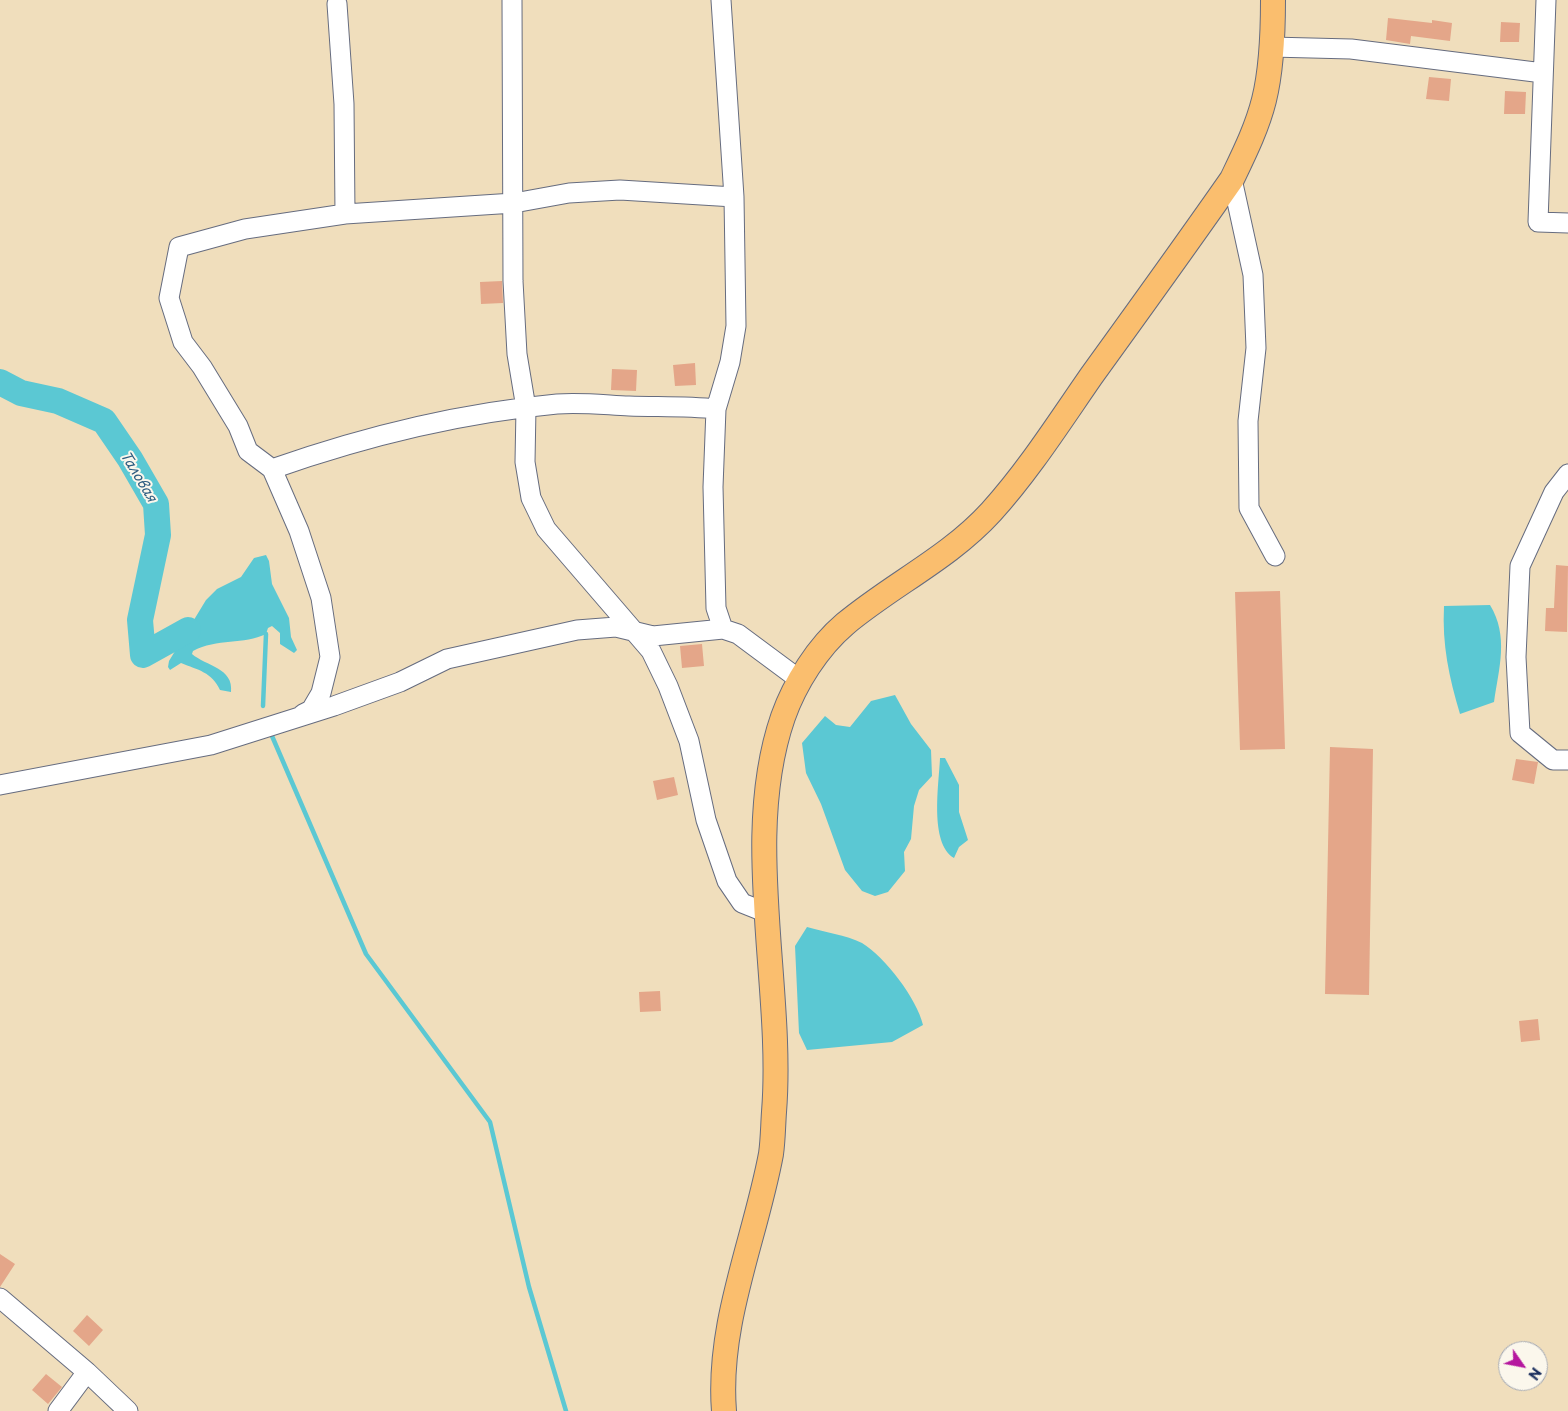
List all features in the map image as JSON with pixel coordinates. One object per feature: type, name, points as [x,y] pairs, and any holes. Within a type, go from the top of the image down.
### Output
[{"type":"main road","points":[[724,1411],[722,1389],[731,1316],[771,1151],[776,1088],[767,913],[766,838],[768,783],[783,716],[800,680],[843,625],[965,540],[994,509],[1232,179],[1251,138],[1264,100],[1272,47],[1273,0]]},
{"type":"street","points":[[512,0],[513,280],[517,354],[526,408],[525,462],[531,498],[546,529],[635,632],[656,660],[689,741],[706,820],[727,881],[742,903],[767,913]]},
{"type":"street","points":[[721,0],[734,197],[736,326],[730,362],[716,409],[713,543],[716,608],[723,630]]},
{"type":"street","points":[[1546,0],[1538,222],[1568,223]]},
{"type":"street","points":[[337,4],[344,104],[345,214]]},
{"type":"street","points":[[1272,47],[1350,49],[1543,73]]},
{"type":"street","points":[[1232,179],[1254,275],[1256,348],[1248,421],[1249,508],[1276,556]]},
{"type":"street","points":[[296,717],[311,710],[321,693],[330,657],[318,590],[300,531],[272,469],[248,451],[238,426],[202,367],[183,342],[169,298],[179,247],[245,229],[345,214],[514,203],[569,194],[620,190],[734,197]]},
{"type":"street","points":[[272,469],[338,446],[449,421],[526,408],[558,404],[681,406],[716,409]]},
{"type":"street","points":[[1568,474],[1554,492],[1520,566],[1516,657],[1520,733],[1553,760],[1568,760]]},
{"type":"street","points":[[0,785],[131,762],[211,745],[400,682],[456,657],[577,630],[616,627],[653,636],[723,630],[738,634],[800,680]]},
{"type":"street","points":[[0,1298],[87,1372],[128,1411]]},
{"type":"street","points":[[58,1411],[87,1372]]},
{"type":"water","points":[[266,555],[269,561],[272,584],[289,618],[291,637],[297,650],[294,653],[280,644],[280,633],[272,626],[268,628],[266,634],[258,637],[211,644],[193,651],[192,654],[224,673],[231,684],[231,692],[220,690],[209,675],[181,663],[170,670],[168,667],[169,661],[206,600],[217,589],[241,577],[254,558]]},
{"type":"water","points":[[1490,605],[1496,617],[1501,640],[1500,665],[1494,702],[1460,714],[1447,661],[1444,634],[1444,606]]},
{"type":"water","points":[[895,695],[911,724],[931,750],[932,776],[919,790],[914,806],[911,839],[904,852],[905,871],[888,892],[875,896],[862,891],[845,870],[821,804],[806,773],[802,743],[825,716],[836,725],[850,727],[871,701]]},
{"type":"water","points":[[940,758],[945,758],[959,785],[959,812],[968,840],[959,847],[954,858],[946,850],[938,827],[937,797]]},
{"type":"water","points":[[807,927],[849,938],[871,949],[890,968],[907,991],[920,1015],[923,1025],[892,1042],[807,1050],[799,1033],[795,946]]},
{"type":"building","points":[[1388,18],[1432,23],[1432,20],[1452,23],[1450,41],[1411,36],[1410,44],[1386,40]]},
{"type":"building","points":[[1501,22],[1520,23],[1519,42],[1500,42]]},
{"type":"building","points":[[1429,77],[1451,79],[1449,101],[1426,99]]},
{"type":"building","points":[[1505,91],[1526,92],[1525,114],[1504,114]]},
{"type":"building","points":[[502,281],[503,303],[481,304],[480,282]]},
{"type":"building","points":[[695,363],[696,385],[675,386],[673,365]]},
{"type":"building","points":[[612,369],[637,370],[636,391],[611,390]]},
{"type":"building","points":[[1556,565],[1568,566],[1567,632],[1545,631],[1546,608],[1554,608]]},
{"type":"building","points":[[1280,591],[1285,749],[1240,750],[1235,592]]},
{"type":"building","points":[[702,644],[704,666],[682,668],[680,646]]},
{"type":"building","points":[[1330,747],[1373,749],[1369,995],[1325,994]]},
{"type":"building","points":[[1516,759],[1538,762],[1534,784],[1512,780]]},
{"type":"building","points":[[674,777],[678,795],[657,800],[653,781]]},
{"type":"building","points":[[660,991],[661,1011],[640,1012],[639,992]]},
{"type":"building","points":[[1538,1019],[1540,1040],[1521,1042],[1519,1021]]},
{"type":"building","points":[[0,1254],[15,1264],[0,1287]]},
{"type":"building","points":[[87,1315],[103,1330],[89,1346],[73,1331]]},
{"type":"building","points":[[46,1374],[62,1387],[48,1404],[32,1390]]},
{"type":"waterway","name":"Таловая","points":[[0,382],[21,393],[58,401],[104,421],[130,459],[156,504],[158,535],[140,620],[143,655],[188,630]]},
{"type":"waterway","points":[[263,706],[266,634]]},
{"type":"waterway","points":[[272,736],[366,954],[490,1122],[529,1287],[566,1411]]}]
